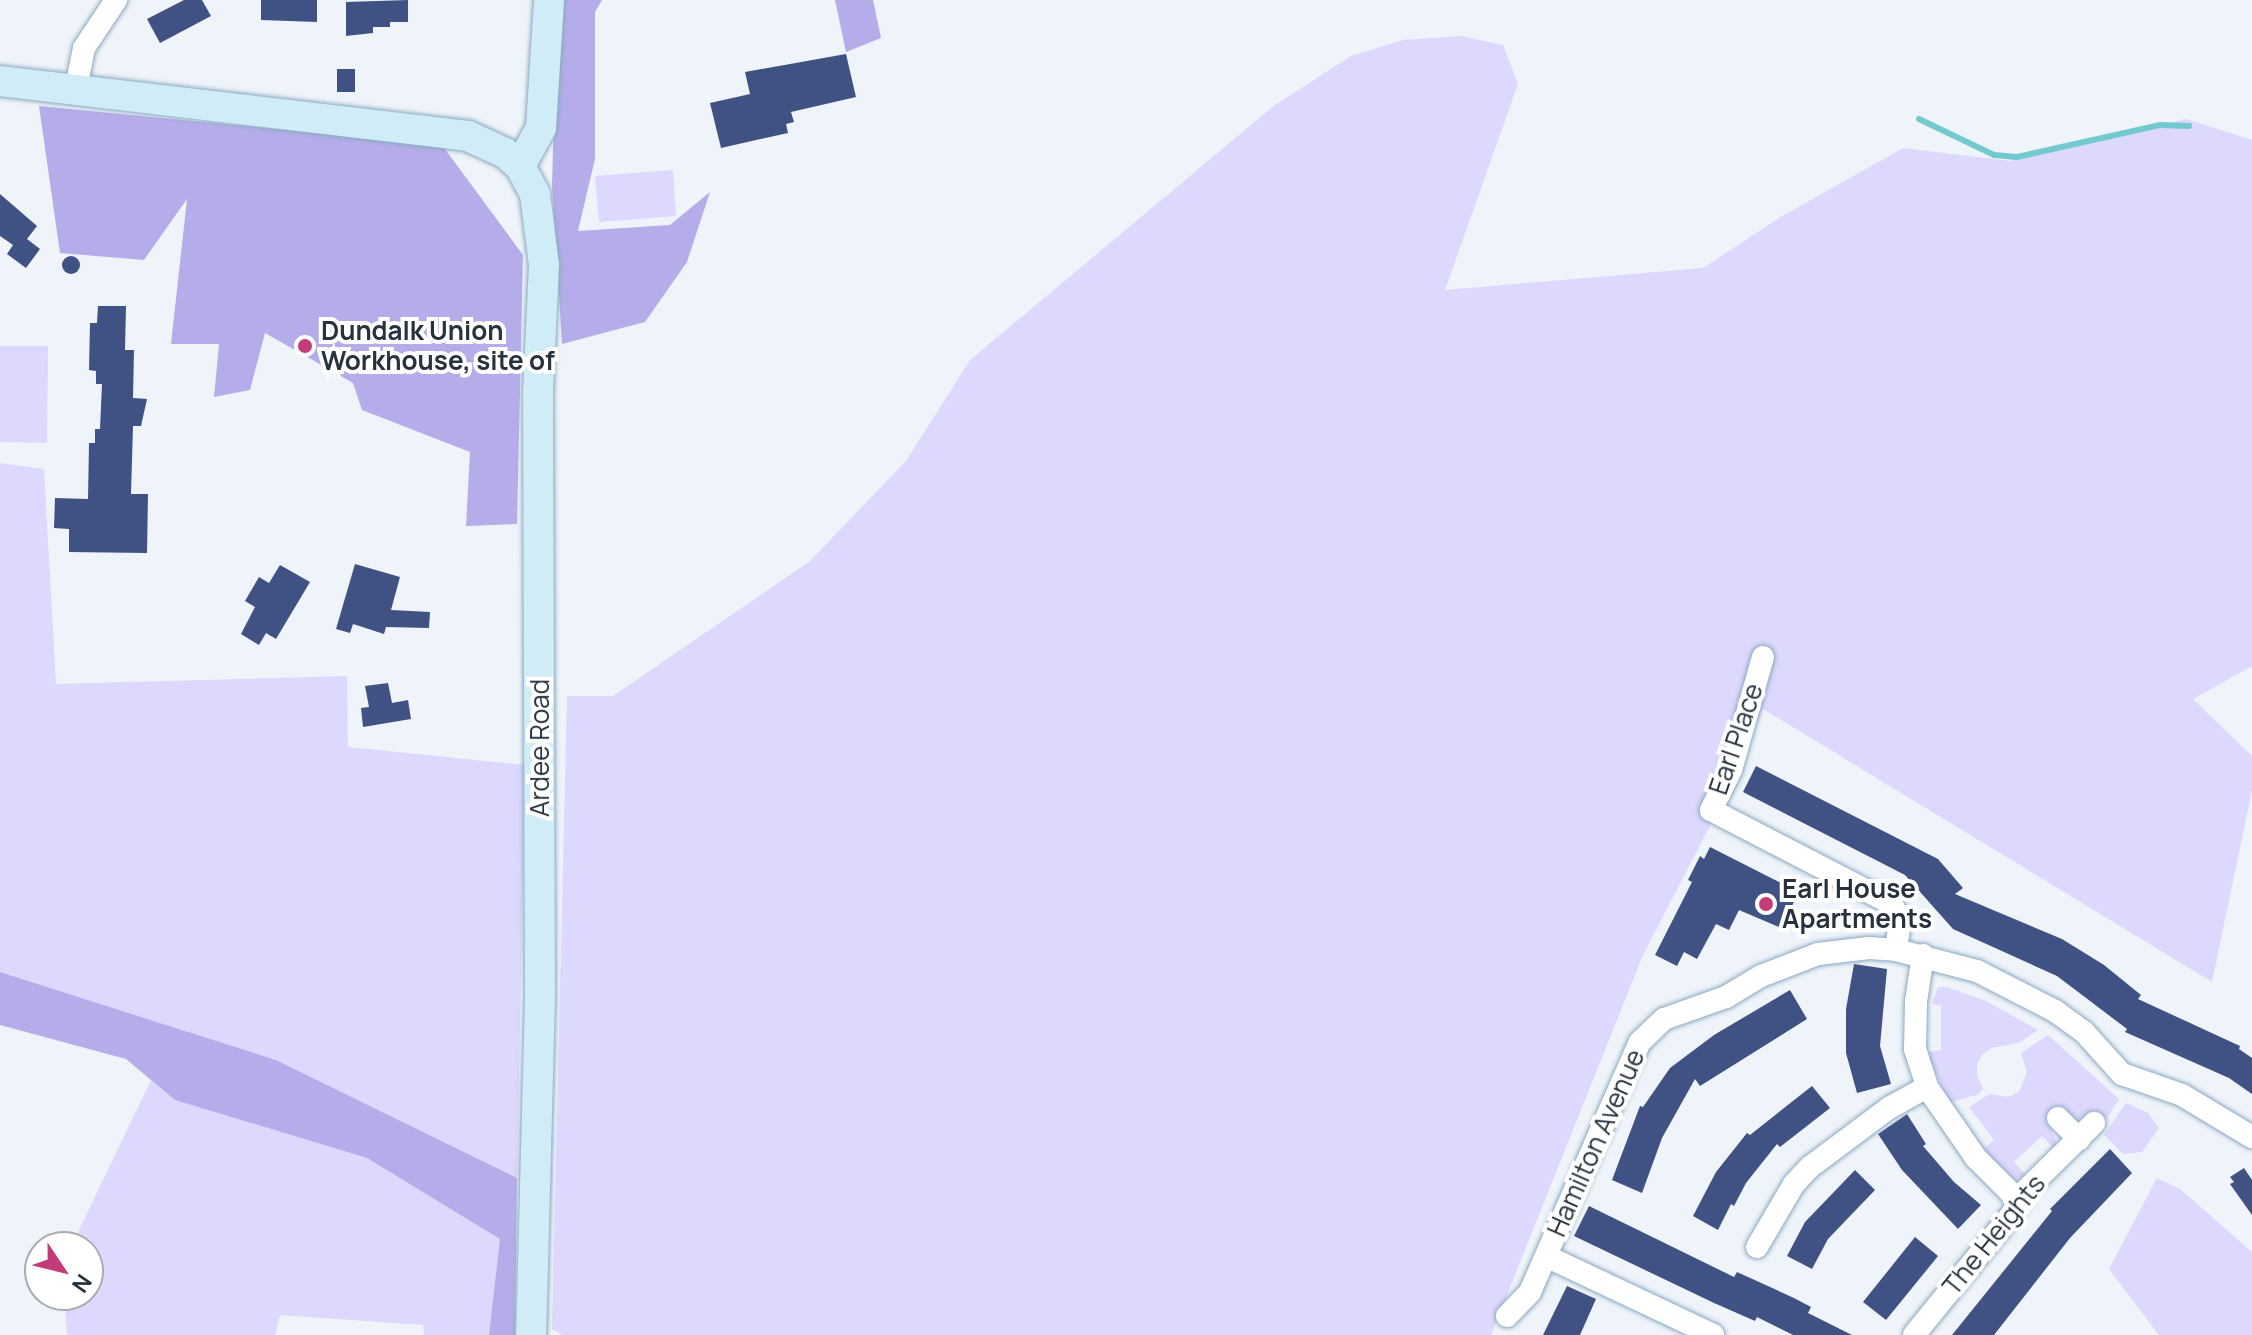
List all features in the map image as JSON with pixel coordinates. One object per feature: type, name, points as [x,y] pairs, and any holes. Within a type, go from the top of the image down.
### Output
[{"type":"main road","points":[[0,81],[468,136],[505,153],[520,166],[541,128],[549,0]]},
{"type":"main road","name":"Ardee Road","points":[[520,166],[535,194],[544,265],[538,391],[540,998],[531,1335]]},
{"type":"street","points":[[76,88],[84,48],[116,0]]},
{"type":"street","name":"Earl Place","points":[[1763,657],[1731,770],[1711,810],[1892,904],[1900,921],[1896,950]]},
{"type":"street","name":"Hamilton Avenue","points":[[1507,1316],[1530,1292],[1640,1042],[1664,1019],[1726,997],[1761,976],[1818,954],[1869,948],[1896,950],[1977,971],[2033,998],[2084,1032],[2122,1074],[2182,1095],[2251,1135]]},
{"type":"street","points":[[1923,955],[1916,1002],[1915,1049],[1927,1087],[1976,1158],[2019,1201]]},
{"type":"street","points":[[1757,1247],[1794,1184],[1810,1167],[1889,1108],[1927,1087]]},
{"type":"street","name":"The Heights","points":[[1914,1335],[2019,1201],[2086,1131],[2058,1118]]},
{"type":"street","points":[[1546,1256],[1713,1335]]},
{"type":"shaded area","points":[[557,0],[602,0],[595,12],[595,159],[578,231],[670,225],[710,192],[687,262],[645,322],[562,344],[552,185]]},
{"type":"shaded area","points":[[835,0],[873,0],[881,38],[846,52]]},
{"type":"shaded area","points":[[1461,36],[1503,45],[1518,84],[1445,290],[1703,268],[1779,218],[1903,148],[2010,161],[2186,119],[2252,140],[2252,666],[2193,699],[2252,756],[2252,790],[2212,982],[1763,709],[1712,822],[1643,955],[1491,1335],[562,1335],[552,1329],[567,696],[613,696],[810,561],[906,461],[970,360],[1275,105],[1351,56],[1403,40]]},
{"type":"shaded area","points":[[39,106],[442,145],[523,255],[517,524],[466,526],[470,452],[362,410],[353,383],[265,333],[250,390],[214,397],[219,344],[171,344],[187,199],[144,260],[60,253]]},
{"type":"shaded area","points":[[673,170],[676,216],[599,222],[595,176]]},
{"type":"shaded area","points":[[0,346],[48,346],[47,443],[0,442]]},
{"type":"shaded area","points":[[0,463],[44,469],[56,684],[347,676],[348,747],[525,765],[517,1178],[276,1060],[0,972]]},
{"type":"shaded area","points":[[0,972],[276,1060],[517,1178],[515,1335],[489,1335],[500,1239],[367,1158],[175,1100],[126,1059],[0,1025]]},
{"type":"shaded area","points":[[1938,987],[1947,987],[1986,1001],[2038,1030],[2019,1043],[1991,1048],[1982,1055],[1977,1064],[1977,1076],[1983,1088],[1979,1094],[1949,1103],[1927,1052],[1941,1050],[1941,1006],[1932,1004]]},
{"type":"shaded area","points":[[2048,1035],[2119,1099],[2102,1126],[2092,1117],[2049,1123],[2058,1147],[2055,1149],[2042,1136],[2014,1162],[2026,1175],[2015,1179],[1982,1150],[1994,1140],[1969,1107],[1990,1094],[2008,1097],[2019,1092],[2027,1072],[2021,1053]]},
{"type":"shaded area","points":[[151,1080],[176,1100],[367,1158],[501,1239],[489,1335],[424,1335],[423,1325],[280,1315],[275,1335],[67,1335],[65,1311],[104,1311],[104,1231],[79,1230]]},
{"type":"shaded area","points":[[2126,1103],[2148,1113],[2159,1128],[2142,1152],[2123,1154],[2104,1135]]},
{"type":"shaded area","points":[[2157,1178],[2180,1189],[2252,1252],[2252,1335],[2159,1335],[2109,1269]]},
{"type":"building","points":[[184,0],[202,0],[211,16],[160,43],[147,19]]},
{"type":"building","points":[[261,0],[317,0],[317,22],[261,20]]},
{"type":"building","points":[[408,0],[408,22],[390,22],[390,27],[373,27],[373,33],[346,36],[346,2]]},
{"type":"building","points":[[846,54],[856,97],[791,112],[794,122],[786,124],[788,133],[721,148],[710,103],[750,94],[745,72]]},
{"type":"building","points":[[337,69],[355,69],[355,92],[337,92]]},
{"type":"building","points":[[0,194],[37,226],[27,239],[40,249],[26,268],[7,254],[13,245],[0,236]]},
{"type":"building","points":[[67,256],[75,256],[80,265],[78,272],[67,274],[62,269],[62,261]]},
{"type":"building","points":[[98,306],[126,306],[125,350],[134,350],[133,398],[147,399],[141,426],[133,426],[131,494],[148,494],[147,553],[69,552],[69,529],[54,528],[55,498],[88,499],[89,443],[95,443],[95,429],[100,429],[102,384],[96,384],[96,371],[89,370],[90,323],[97,323]]},
{"type":"building","points":[[355,564],[400,577],[391,610],[430,612],[429,628],[386,627],[384,634],[353,624],[350,633],[336,629]]},
{"type":"building","points":[[280,565],[310,582],[276,639],[266,633],[259,645],[241,634],[255,607],[245,601],[259,577],[269,583]]},
{"type":"building","points":[[388,683],[392,703],[408,700],[411,719],[363,727],[361,708],[369,707],[365,686]]},
{"type":"building","points":[[1756,766],[1938,859],[1963,888],[1955,894],[2062,939],[2104,965],[2141,995],[2138,999],[2240,1046],[2239,1049],[2252,1058],[2252,1094],[2229,1078],[2125,1032],[2127,1029],[2057,976],[1953,929],[1905,875],[1743,792]]},
{"type":"building","name":"Earl House Apartments","points":[[1710,847],[1799,892],[1781,928],[1739,910],[1729,930],[1716,924],[1697,959],[1684,952],[1677,966],[1655,955],[1692,882],[1688,880],[1700,856],[1704,859]]},
{"type":"building","points":[[1854,964],[1887,969],[1880,1046],[1891,1084],[1857,1093],[1846,1053],[1846,1009]]},
{"type":"building","points":[[1790,990],[1807,1019],[1700,1086],[1695,1079],[1662,1138],[1642,1193],[1612,1180],[1640,1106],[1643,1107],[1670,1068],[1714,1035]]},
{"type":"building","points":[[1812,1086],[1830,1108],[1780,1147],[1777,1144],[1746,1183],[1734,1206],[1731,1204],[1718,1230],[1693,1216],[1716,1172],[1747,1133],[1750,1135]]},
{"type":"building","points":[[1907,1114],[1926,1144],[1923,1146],[1954,1182],[1981,1205],[1958,1229],[1902,1170],[1878,1134]]},
{"type":"building","points":[[2110,1149],[2132,1173],[2070,1238],[1994,1335],[1952,1335],[2052,1211],[2050,1209]]},
{"type":"building","points":[[2244,1168],[2252,1180],[2252,1215],[2230,1184],[2234,1182],[2230,1177]]},
{"type":"building","points":[[1855,1170],[1875,1190],[1828,1239],[1812,1269],[1787,1256],[1805,1222]]},
{"type":"building","points":[[1589,1206],[1734,1277],[1737,1272],[1794,1298],[1811,1307],[1808,1313],[1852,1335],[1793,1335],[1757,1317],[1755,1321],[1714,1303],[1574,1236]]},
{"type":"building","points":[[1915,1237],[1938,1256],[1886,1320],[1863,1302]]},
{"type":"building","points":[[1567,1286],[1596,1299],[1580,1335],[1543,1335]]},
{"type":"waterway","points":[[1919,119],[1994,155],[2017,157],[2160,125],[2189,126]]},
{"type":"place","name":"Dundalk Union Workhouse, site of","points":[[305,346]]},
{"type":"place","name":"Earl House Apartments","points":[[1766,904]]}]
